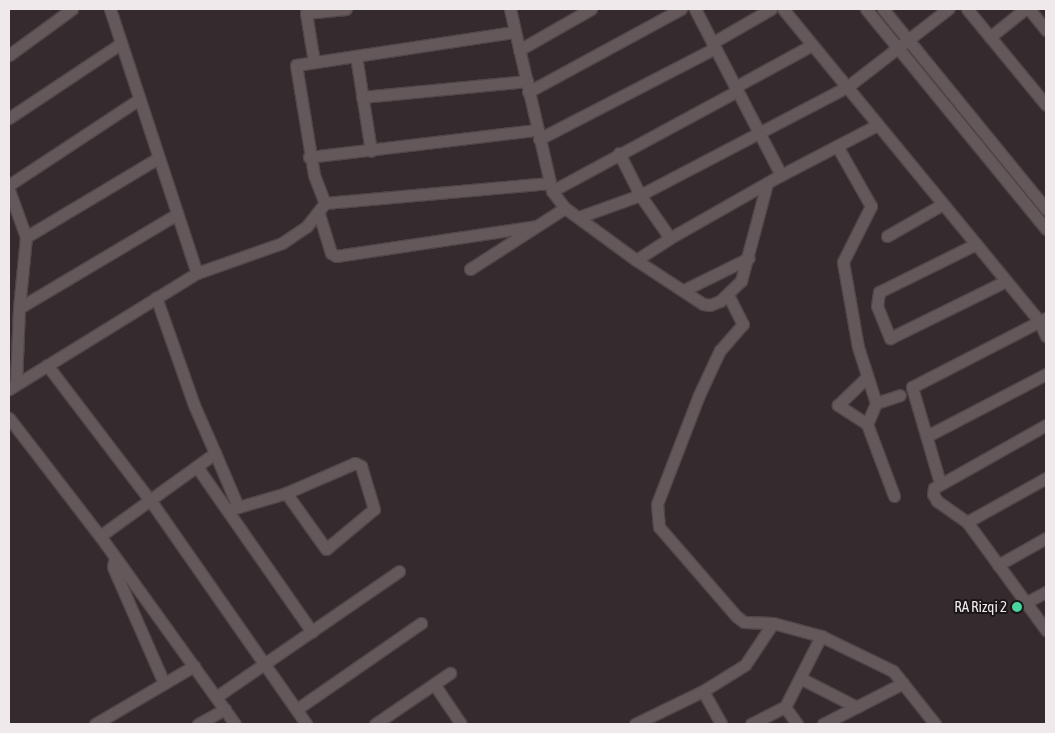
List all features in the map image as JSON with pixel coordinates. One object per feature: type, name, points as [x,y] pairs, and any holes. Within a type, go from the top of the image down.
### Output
[{"type":"street","points":[[50,9],[57,19]]},
{"type":"street","points":[[10,51],[72,9]]},
{"type":"street","points":[[110,9],[138,100],[197,273]]},
{"type":"street","points":[[314,62],[306,13],[346,9]]},
{"type":"street","points":[[510,9],[551,187],[564,208],[636,260],[710,305],[728,295],[738,287],[750,258],[767,183]]},
{"type":"street","points":[[519,50],[591,9]]},
{"type":"street","points":[[362,97],[528,87],[681,9]]},
{"type":"street","points":[[695,9],[781,175]]},
{"type":"street","points":[[309,157],[538,134],[713,45],[771,9]]},
{"type":"street","points":[[783,9],[1006,281],[1042,319],[1046,336]]},
{"type":"street","points":[[866,9],[1046,229]]},
{"type":"street","points":[[883,9],[1046,210]]},
{"type":"street","points":[[579,218],[640,195],[760,135],[847,87],[948,9]]},
{"type":"street","points":[[967,9],[1044,100]]},
{"type":"street","points":[[990,37],[1025,9]]},
{"type":"street","points":[[1029,9],[1046,30]]},
{"type":"street","points":[[13,386],[197,273],[282,243],[299,233],[319,214],[325,203],[309,157],[296,66],[514,32]]},
{"type":"street","points":[[9,118],[120,44]]},
{"type":"street","points":[[325,203],[551,187],[619,153],[812,45]]},
{"type":"street","points":[[356,56],[371,151]]},
{"type":"street","points":[[9,185],[138,100]]},
{"type":"street","points":[[636,260],[670,238],[781,175],[877,125]]},
{"type":"street","points":[[837,146],[871,206],[843,262],[867,377],[876,403],[867,424]]},
{"type":"street","points":[[619,153],[640,195],[670,238]]},
{"type":"street","points":[[26,237],[158,158]]},
{"type":"street","points":[[9,190],[26,237],[13,386]]},
{"type":"street","points":[[887,236],[943,204]]},
{"type":"street","points":[[470,269],[564,208]]},
{"type":"street","points":[[19,308],[177,214]]},
{"type":"street","points":[[319,214],[332,253],[336,256],[536,226]]},
{"type":"street","points":[[976,244],[879,292],[877,306],[890,338],[1006,281]]},
{"type":"street","points":[[684,290],[750,258]]},
{"type":"street","points":[[728,295],[743,324],[720,350],[701,389],[676,452],[656,516],[659,527],[730,612],[744,622],[773,624],[821,636],[893,671],[932,723]]},
{"type":"street","points":[[156,297],[194,405],[215,453],[233,509]]},
{"type":"street","points":[[940,483],[912,387],[1042,319]]},
{"type":"street","points":[[46,365],[150,500],[267,664],[306,724]]},
{"type":"street","points":[[927,436],[1046,374]]},
{"type":"street","points":[[867,377],[838,405],[867,424],[894,496]]},
{"type":"street","points":[[876,403],[900,396]]},
{"type":"street","points":[[9,418],[100,536],[235,724]]},
{"type":"street","points":[[1046,425],[940,483],[932,491],[934,498],[967,522],[1046,630]]},
{"type":"street","points":[[100,536],[215,453]]},
{"type":"street","points":[[233,509],[286,493],[359,464],[374,500],[374,509],[326,550],[286,493]]},
{"type":"street","points":[[197,467],[233,509],[312,632]]},
{"type":"street","points":[[967,522],[1046,478]]},
{"type":"street","points":[[998,565],[1046,538]]},
{"type":"street","points":[[115,557],[114,567],[164,682]]},
{"type":"street","points":[[216,696],[267,664],[399,572]]},
{"type":"street","points":[[1025,603],[1046,592]]},
{"type":"street","points":[[296,709],[421,623]]},
{"type":"street","points":[[636,724],[703,691],[745,665],[773,624]]},
{"type":"street","points":[[751,724],[785,707],[821,636]]},
{"type":"street","points":[[95,724],[194,666]]},
{"type":"street","points":[[375,724],[390,720],[450,673]]},
{"type":"street","points":[[800,678],[858,707]]},
{"type":"street","points":[[824,724],[903,683]]},
{"type":"street","points":[[434,684],[461,724]]},
{"type":"street","points":[[703,691],[721,724]]},
{"type":"street","points":[[785,707],[797,724]]},
{"type":"street","points":[[198,724],[225,709]]},
{"type":"place","name":"RA Rizqi 2","points":[[1017,607]]}]
